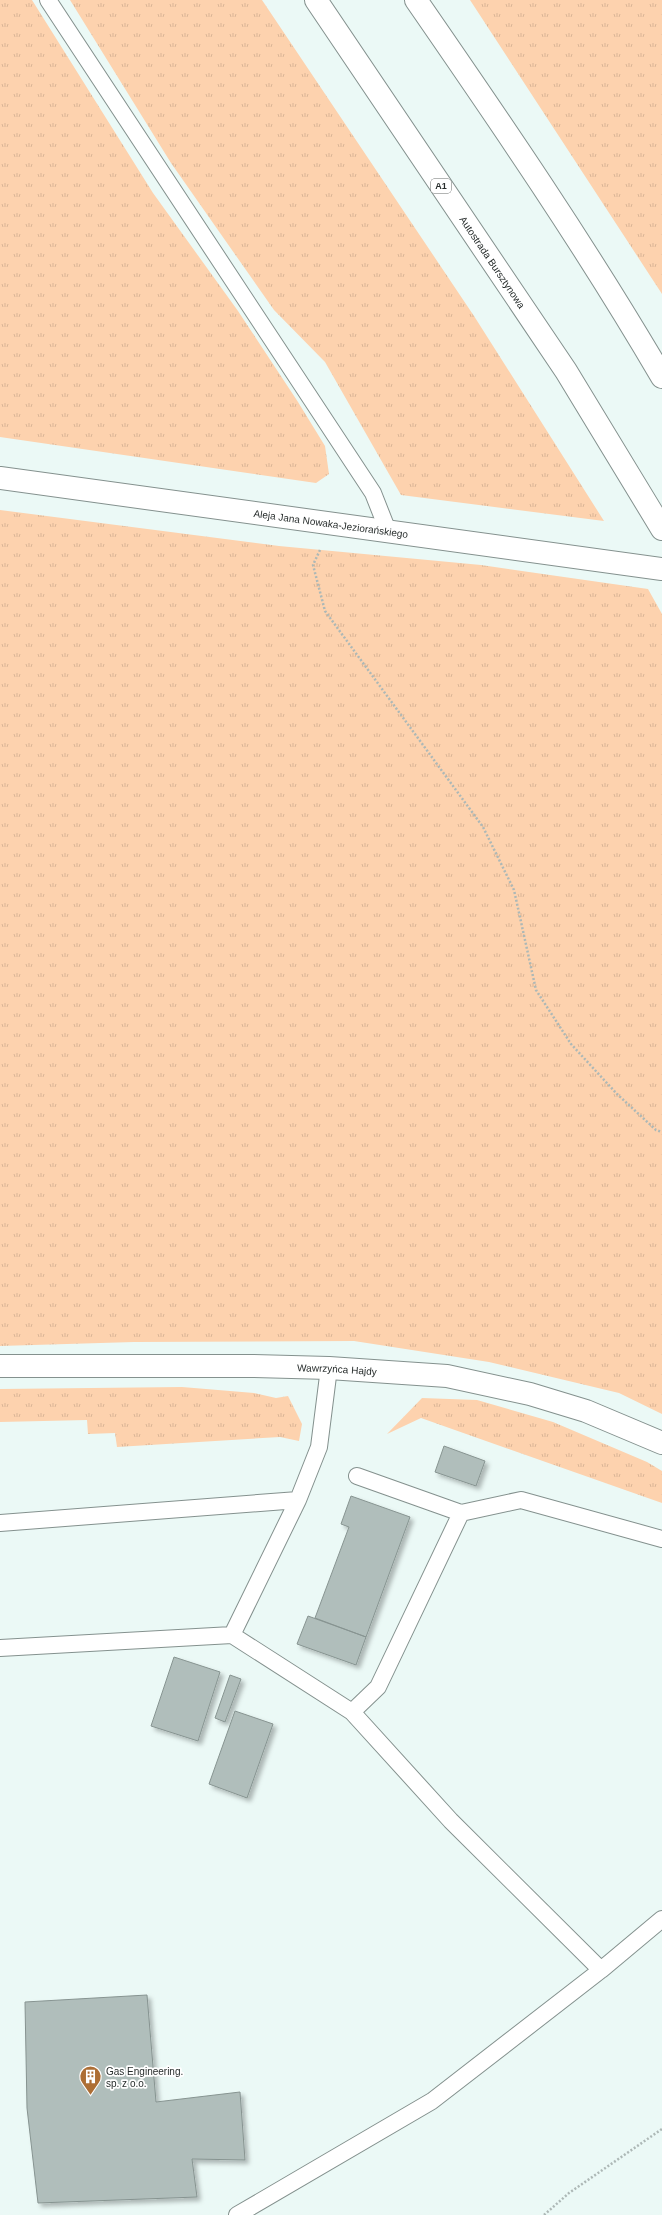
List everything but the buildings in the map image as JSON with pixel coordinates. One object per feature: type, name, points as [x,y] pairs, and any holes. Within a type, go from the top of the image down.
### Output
[{"type":"main road","name":"Autostrada Bursztynowa","points":[[316,0],[566,371],[662,529]]},
{"type":"main road","points":[[416,0],[495,114],[635,330],[662,376]]},
{"type":"main road","name":"Aleja Jana Nowaka-Jeziorańskiego","points":[[0,478],[662,570]]},
{"type":"main road","name":"Wawrzyńca Hajdy","points":[[0,1366],[329,1368],[447,1376],[530,1394],[586,1411],[662,1443]]},
{"type":"lane","points":[[48,0],[373,493],[388,531]]},
{"type":"lane","points":[[232,1635],[298,1500],[319,1447],[329,1368]]},
{"type":"lane","points":[[357,1476],[461,1513],[521,1500],[662,1539]]},
{"type":"lane","points":[[0,1524],[298,1500]]},
{"type":"lane","points":[[352,1712],[378,1687],[461,1513]]},
{"type":"lane","points":[[0,1648],[232,1635],[352,1712],[451,1821],[601,1970]]},
{"type":"lane","points":[[236,2215],[432,2101],[601,1970],[662,1919]]},
{"type":"path","points":[[330,523],[313,565],[325,611],[484,827],[514,890],[536,990],[571,1044],[617,1094],[656,1130],[662,1132]]},
{"type":"path","points":[[544,2215],[569,2193],[662,2129]]},
{"type":"green space","points":[[0,0],[32,0],[153,193],[238,311],[298,402],[325,446],[329,474],[316,483],[0,437]]},
{"type":"green space","points":[[70,0],[262,0],[474,316],[604,521],[401,495],[325,362],[274,310],[171,163]]},
{"type":"green space","points":[[470,0],[662,0],[662,294]]},
{"type":"green space","points":[[0,510],[279,546],[481,565],[648,589],[662,614],[662,1414],[619,1393],[489,1362],[354,1341],[134,1342],[0,1346]]},
{"type":"green space","points":[[182,1387],[254,1393],[276,1398],[288,1396],[302,1424],[299,1441],[280,1437],[117,1447],[115,1433],[88,1434],[87,1420],[0,1422],[0,1389]]},
{"type":"green space","points":[[422,1398],[477,1400],[553,1422],[647,1462],[662,1471],[662,1503],[421,1418],[387,1434]]},
{"type":"place","name":"Gas Engineering. sp. z o.o.","points":[[91,2096]]}]
